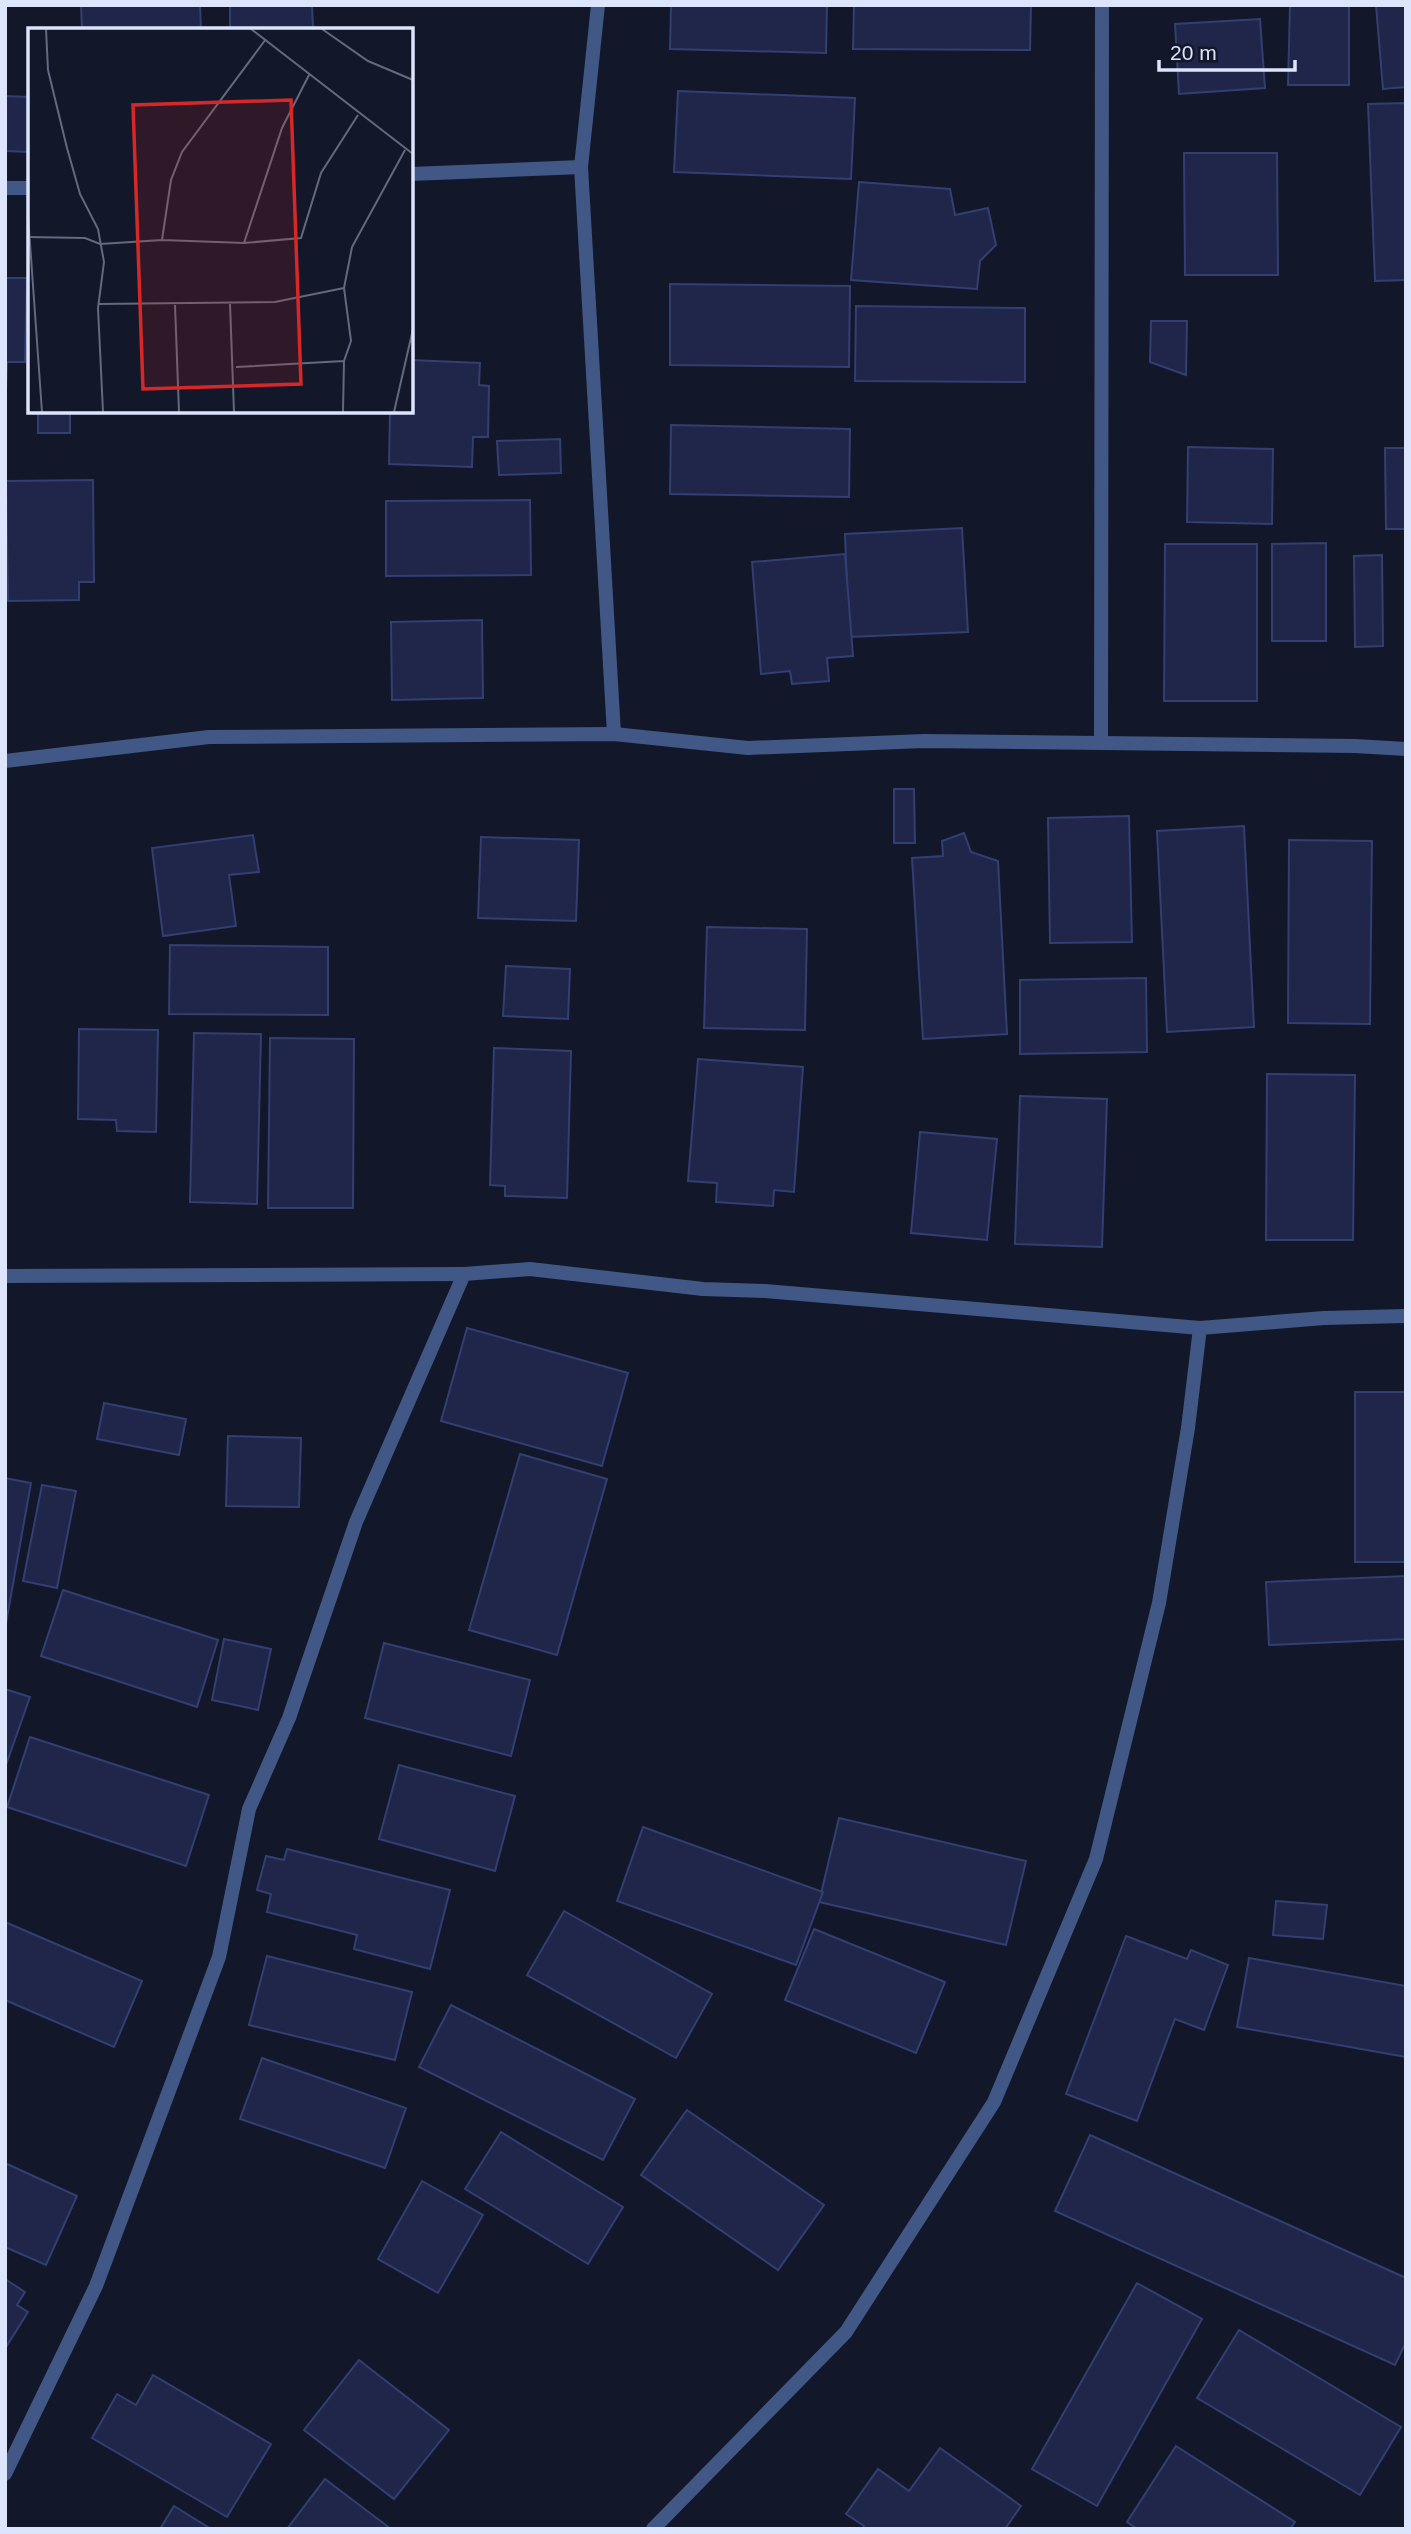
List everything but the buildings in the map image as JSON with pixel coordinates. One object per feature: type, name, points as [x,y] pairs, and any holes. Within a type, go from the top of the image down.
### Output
[{"type":"street","points":[[598,5],[581,167],[614,734]]},
{"type":"street","points":[[1101,742],[1102,5]]},
{"type":"street","points":[[413,174],[581,167]]},
{"type":"street","points":[[5,188],[28,188]]},
{"type":"street","points":[[5,761],[209,737],[614,734],[747,748],[924,741],[1355,746],[1406,749]]},
{"type":"street","points":[[5,1276],[464,1274],[530,1269],[703,1289],[765,1291],[1200,1328],[1324,1318],[1406,1316]]},
{"type":"street","points":[[5,2474],[96,2286],[219,1957],[249,1809],[289,1718],[356,1522],[464,1274]]},
{"type":"street","points":[[653,2529],[846,2332],[994,2102],[1096,1859],[1159,1603],[1188,1428],[1200,1328]]}]
